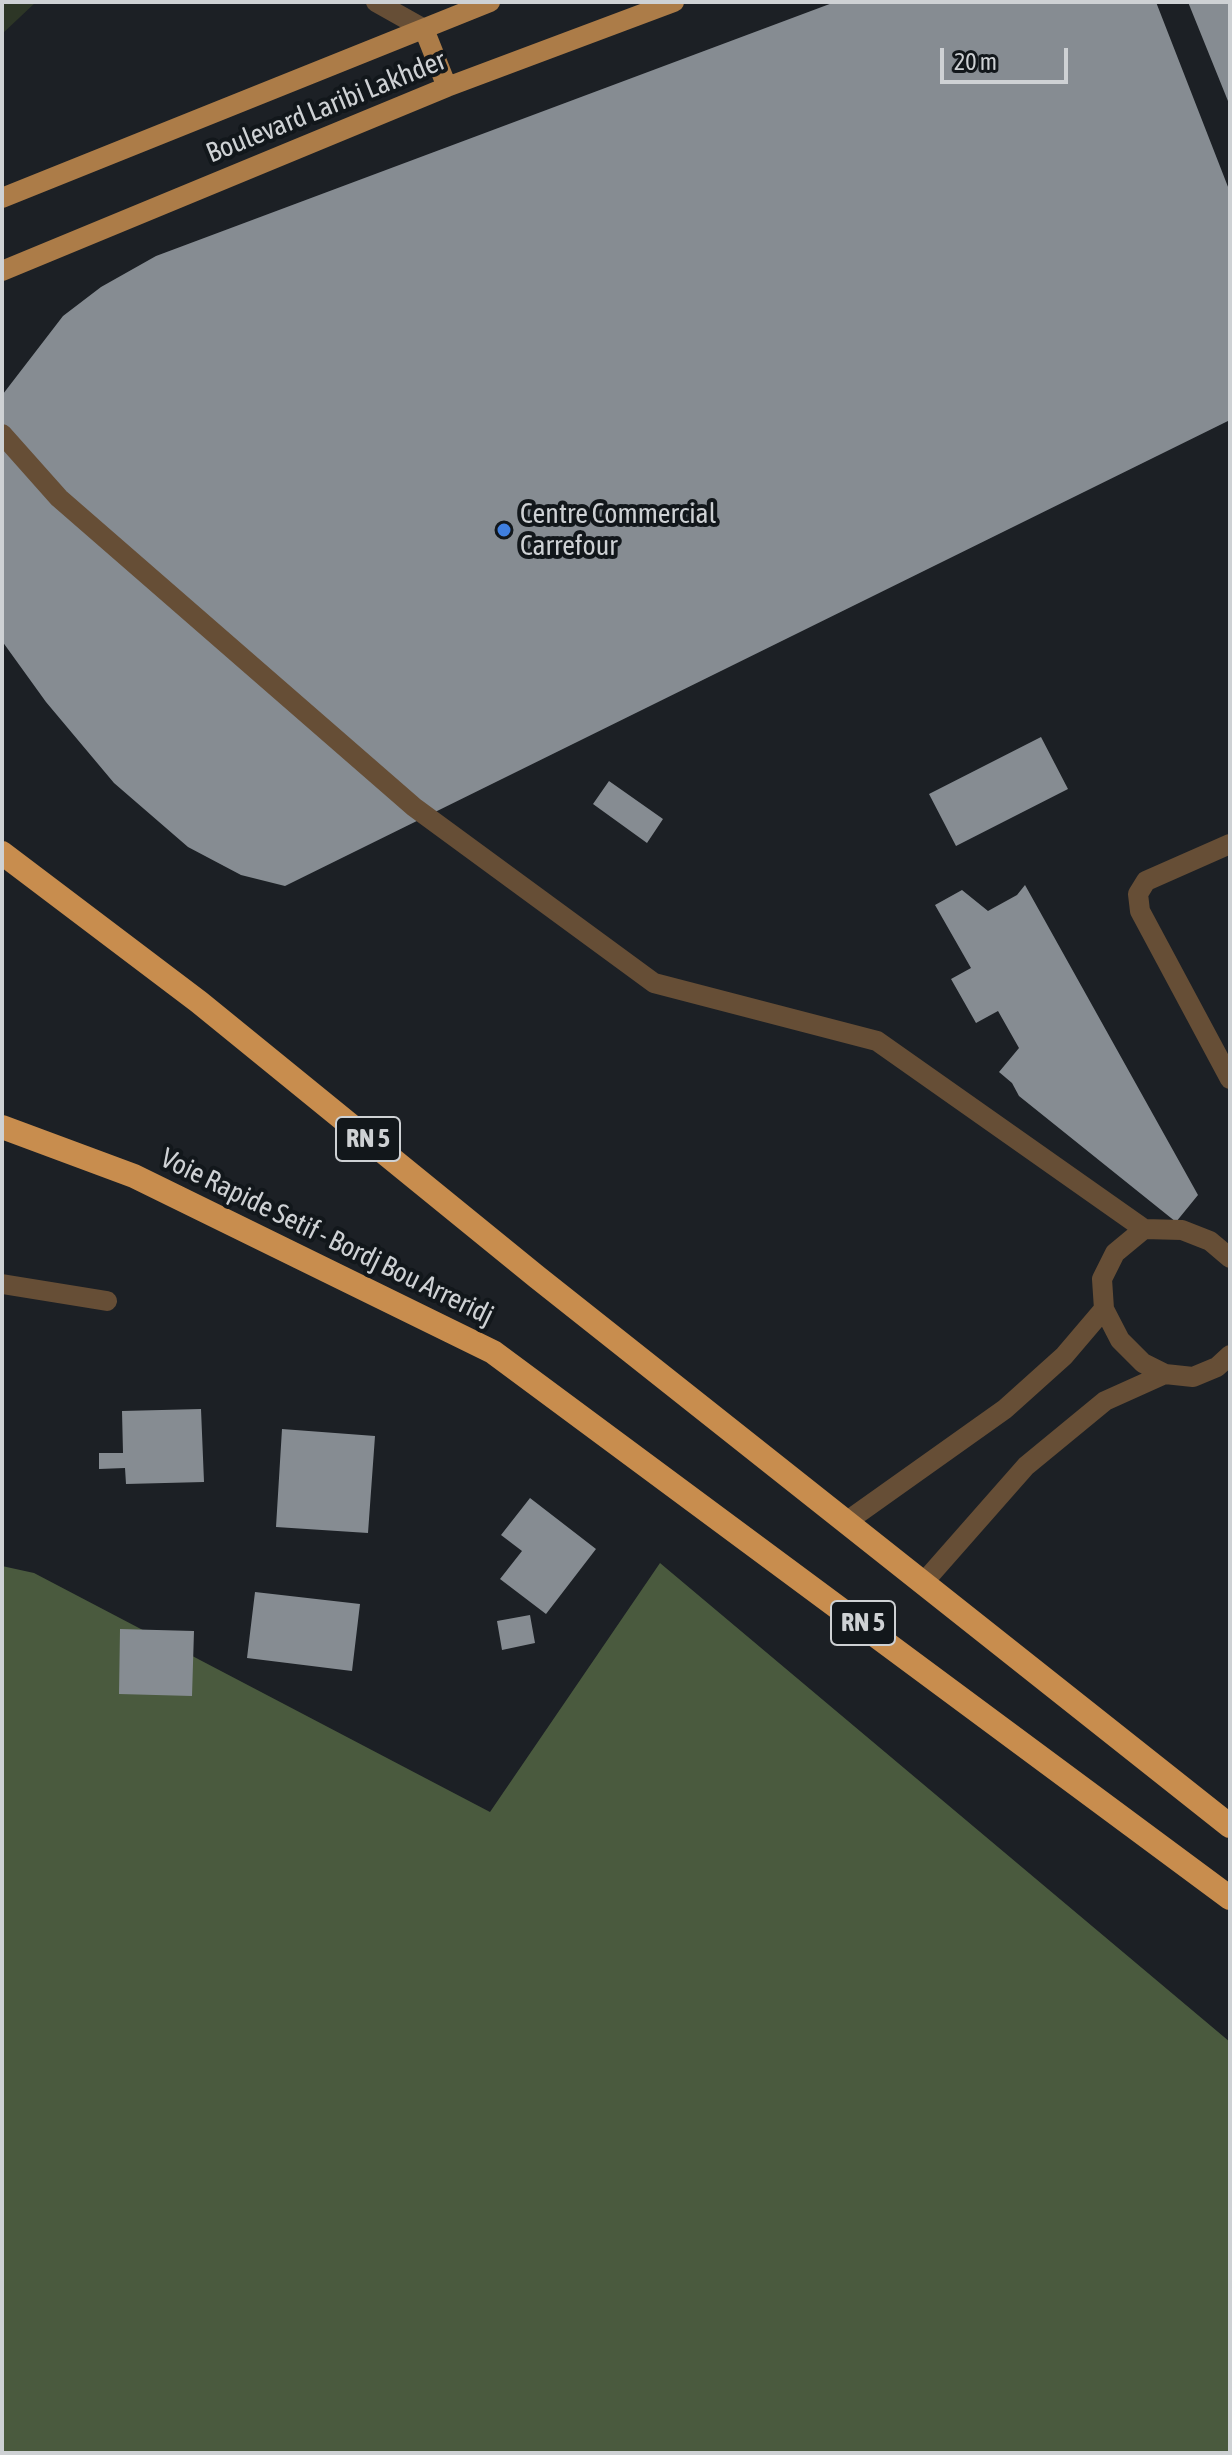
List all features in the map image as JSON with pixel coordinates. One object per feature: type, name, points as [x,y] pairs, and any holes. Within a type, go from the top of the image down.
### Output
[{"type":"highway","name":"RN 5","points":[[2,853],[199,1002],[537,1277],[1230,1826]]},
{"type":"highway","name":"Voie Rapide Setif - Bordj Bou Arreridj","points":[[2,1127],[134,1176],[493,1352],[1230,1898]]},
{"type":"main road","name":"Boulevard Laribi Lakhder","points":[[2,198],[490,2]]},
{"type":"main road","name":"Boulevard Laribi Lakhder","points":[[2,271],[447,87],[674,2]]},
{"type":"main road","points":[[424,29],[447,87]]},
{"type":"street","points":[[376,2],[424,29]]},
{"type":"street","points":[[3,436],[59,498],[414,807],[654,983],[877,1041],[1144,1229],[1182,1230],[1210,1241],[1229,1254]]},
{"type":"street","points":[[1230,844],[1146,881],[1138,894],[1140,911],[1230,1079]]},
{"type":"street","points":[[1144,1229],[1115,1253],[1102,1279],[1104,1309],[1120,1340],[1143,1363],[1165,1374],[1193,1377],[1217,1367],[1230,1355]]},
{"type":"street","points":[[2,1284],[107,1301]]},
{"type":"street","points":[[846,1522],[1005,1409],[1064,1356],[1104,1309]]},
{"type":"street","points":[[923,1583],[1026,1466],[1105,1401],[1165,1374]]},
{"type":"green space","points":[[2,2],[36,2],[2,34]]},
{"type":"green space","points":[[660,1563],[1230,2042],[1230,2453],[2,2453],[2,1566],[34,1573],[490,1812]]},
{"type":"building","name":"Centre Commercial Carrefour","points":[[835,2],[1156,2],[1230,192],[1230,420],[285,886],[241,875],[188,847],[114,783],[46,702],[2,641],[3,394],[63,316],[101,287],[156,256]]},
{"type":"building","points":[[1188,2],[1230,2],[1230,106]]},
{"type":"building","points":[[1041,737],[1068,789],[956,846],[929,794]]},
{"type":"building","points":[[609,781],[663,819],[647,843],[593,804]]},
{"type":"building","points":[[1025,885],[1198,1195],[1176,1222],[1019,1096],[1012,1083],[999,1072],[1019,1048],[998,1011],[976,1023],[951,979],[971,968],[935,905],[962,890],[988,911],[1017,895]]},
{"type":"building","points":[[201,1409],[204,1482],[126,1484],[125,1468],[99,1469],[99,1453],[123,1453],[122,1411]]},
{"type":"building","points":[[282,1429],[375,1436],[368,1533],[276,1527]]},
{"type":"building","points":[[530,1498],[596,1549],[546,1614],[500,1579],[522,1551],[501,1535]]},
{"type":"building","points":[[255,1592],[360,1604],[352,1671],[247,1658]]},
{"type":"building","points":[[530,1615],[535,1643],[502,1650],[497,1621]]},
{"type":"building","points":[[120,1629],[194,1631],[192,1696],[119,1694]]},
{"type":"place","name":"Centre Commercial Carrefour","points":[[504,530]]}]
